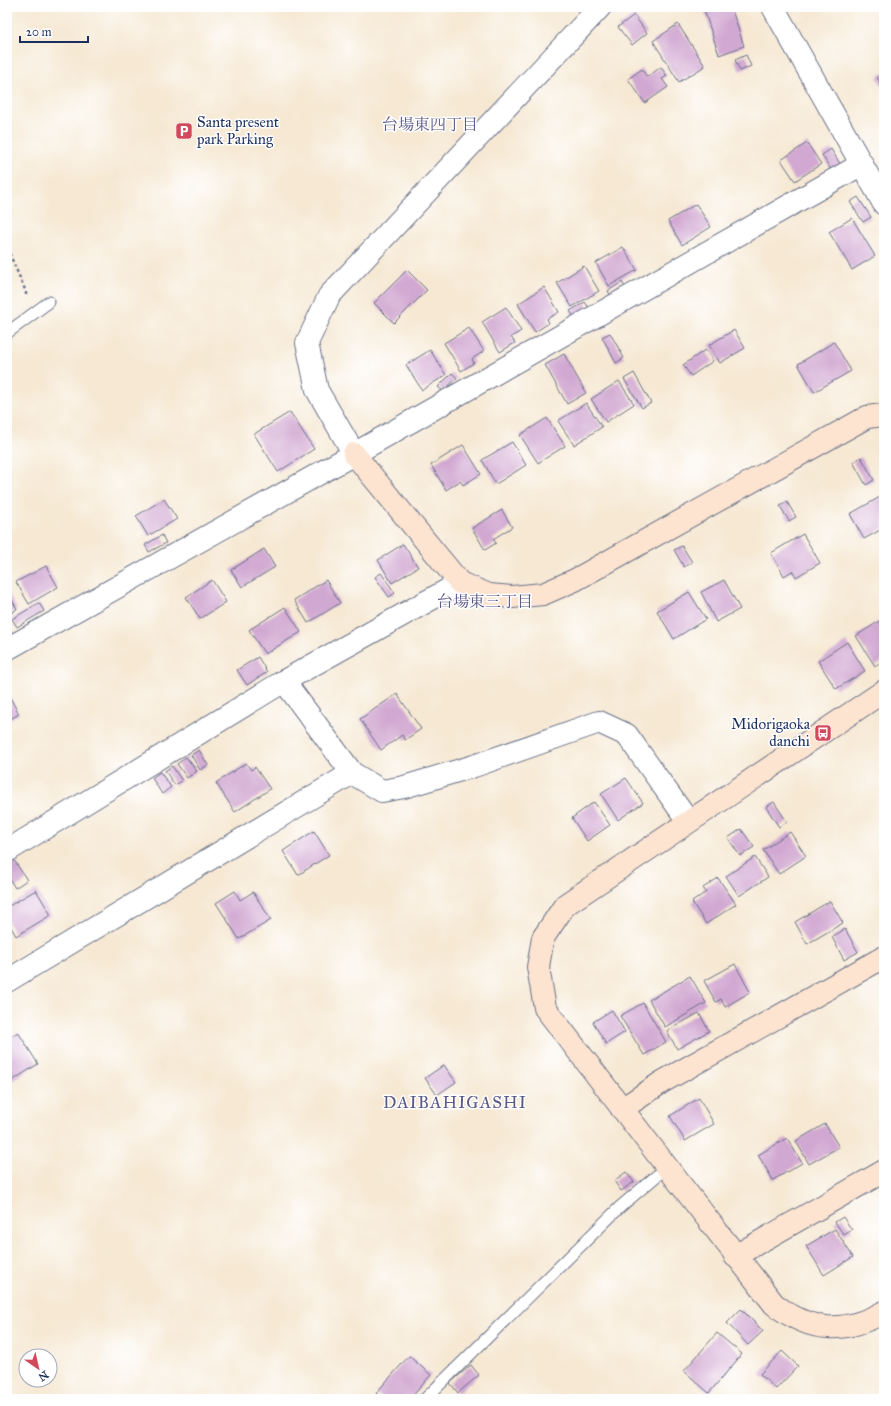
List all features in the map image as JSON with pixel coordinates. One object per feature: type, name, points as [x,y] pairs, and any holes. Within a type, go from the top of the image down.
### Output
[{"type":"street","points":[[600,7],[329,296],[307,343],[317,390],[354,454],[460,583],[489,595],[512,597],[543,594],[575,580],[867,417],[884,415]]},
{"type":"street","points":[[773,7],[884,204]]},
{"type":"street","points":[[7,649],[354,454],[862,164]]},
{"type":"street","points":[[7,851],[284,681],[460,583]]},
{"type":"street","points":[[284,681],[352,773],[382,791],[404,788],[474,766],[599,722],[627,735],[688,821]]},
{"type":"street","points":[[884,692],[688,821],[565,905],[543,938],[538,967],[545,1008],[622,1110],[774,1304],[790,1316],[814,1326],[846,1327],[873,1318],[884,1312]]},
{"type":"street","points":[[7,981],[352,773]]},
{"type":"street","points":[[622,1110],[662,1082],[884,957]]},
{"type":"street","points":[[735,1256],[884,1171]]},
{"type":"lane","points":[[7,333],[49,302]]},
{"type":"lane","points":[[425,1399],[620,1207],[667,1167]]},
{"type":"path","points":[[7,248],[26,292],[27,319]]},
{"type":"building","points":[[703,7],[731,7],[744,46],[719,55]]},
{"type":"building","points":[[634,15],[647,33],[632,45],[618,27]]},
{"type":"building","points":[[678,24],[705,66],[679,82],[653,41]]},
{"type":"building","points":[[746,55],[751,66],[740,71],[735,60]]},
{"type":"building","points":[[661,67],[667,76],[662,79],[668,87],[645,103],[628,79],[642,69],[647,77]]},
{"type":"building","points":[[884,73],[884,90],[877,77]]},
{"type":"building","points":[[807,143],[821,164],[795,181],[781,160]]},
{"type":"building","points":[[831,149],[840,164],[831,170],[822,155]]},
{"type":"building","points":[[858,197],[871,217],[863,222],[850,202]]},
{"type":"building","points":[[696,204],[711,227],[682,245],[668,221]]},
{"type":"building","points":[[852,218],[875,256],[852,270],[829,232]]},
{"type":"building","points":[[623,247],[637,270],[609,286],[596,263]]},
{"type":"building","points":[[584,266],[599,291],[572,307],[557,283]]},
{"type":"building","points":[[407,270],[427,290],[394,323],[374,303]]},
{"type":"building","points":[[622,282],[626,289],[612,298],[608,291]]},
{"type":"building","points":[[544,287],[559,312],[547,319],[549,323],[535,332],[518,304]]},
{"type":"building","points":[[585,302],[589,308],[574,317],[570,311]]},
{"type":"building","points":[[506,307],[521,331],[511,337],[515,343],[500,352],[482,322]]},
{"type":"building","points":[[469,328],[484,351],[472,359],[474,363],[461,371],[444,343]]},
{"type":"building","points":[[734,330],[745,348],[720,363],[709,345]]},
{"type":"building","points":[[610,333],[624,358],[616,363],[602,337]]},
{"type":"building","points":[[834,342],[851,371],[814,392],[798,364]]},
{"type":"building","points":[[430,350],[446,375],[422,390],[406,365]]},
{"type":"building","points":[[705,350],[713,361],[691,376],[683,365]]},
{"type":"building","points":[[564,354],[586,393],[567,404],[545,365]]},
{"type":"building","points":[[452,373],[457,378],[443,391],[438,387]]},
{"type":"building","points":[[634,373],[651,403],[642,408],[624,379]]},
{"type":"building","points":[[619,381],[634,404],[606,422],[591,399]]},
{"type":"building","points":[[586,403],[602,427],[574,445],[558,421]]},
{"type":"building","points":[[290,412],[314,449],[278,472],[254,434]]},
{"type":"building","points":[[547,418],[565,446],[538,463],[520,435]]},
{"type":"building","points":[[512,442],[526,465],[496,484],[482,460]]},
{"type":"building","points":[[463,445],[481,474],[463,485],[460,481],[446,490],[431,465]]},
{"type":"building","points":[[861,457],[874,480],[866,485],[853,462]]},
{"type":"building","points":[[880,497],[884,504],[884,528],[864,539],[850,514]]},
{"type":"building","points":[[164,499],[177,519],[148,536],[136,516]]},
{"type":"building","points":[[787,502],[796,517],[789,521],[780,506]]},
{"type":"building","points":[[502,510],[512,527],[493,539],[496,543],[485,550],[472,528]]},
{"type":"building","points":[[803,534],[820,563],[796,577],[792,571],[784,576],[771,553]]},
{"type":"building","points":[[162,535],[166,543],[149,552],[145,545]]},
{"type":"building","points":[[403,544],[418,567],[392,583],[378,560]]},
{"type":"building","points":[[682,546],[692,562],[684,567],[674,550]]},
{"type":"building","points":[[264,549],[275,567],[242,587],[231,570]]},
{"type":"building","points":[[46,566],[58,587],[29,604],[16,582]]},
{"type":"building","points":[[381,573],[395,593],[389,597],[375,577]]},
{"type":"building","points":[[212,580],[226,602],[200,619],[186,597]]},
{"type":"building","points":[[326,580],[340,603],[308,623],[294,600]]},
{"type":"building","points":[[724,580],[740,609],[716,622],[701,592]]},
{"type":"building","points":[[7,591],[17,609],[7,616]]},
{"type":"building","points":[[689,592],[706,619],[674,639],[657,611]]},
{"type":"building","points":[[39,603],[44,611],[17,627],[12,619]]},
{"type":"building","points":[[285,607],[301,632],[265,654],[249,630]]},
{"type":"building","points":[[881,620],[884,624],[884,660],[875,666],[856,636]]},
{"type":"building","points":[[7,624],[12,632],[7,634]]},
{"type":"building","points":[[847,642],[865,671],[836,689],[818,661]]},
{"type":"building","points":[[258,657],[267,672],[247,685],[237,670]]},
{"type":"building","points":[[7,692],[19,714],[7,721]]},
{"type":"building","points":[[397,694],[421,729],[405,740],[402,735],[381,750],[360,719]]},
{"type":"building","points":[[884,726],[884,735],[880,728]]},
{"type":"building","points":[[199,750],[208,765],[200,770],[191,755]]},
{"type":"building","points":[[186,757],[197,771],[187,778],[177,764]]},
{"type":"building","points":[[246,763],[251,770],[255,767],[270,789],[235,812],[216,783]]},
{"type":"building","points":[[172,766],[182,781],[175,785],[165,771]]},
{"type":"building","points":[[160,772],[171,787],[162,794],[152,778]]},
{"type":"building","points":[[626,778],[643,803],[618,820],[601,794]]},
{"type":"building","points":[[594,802],[610,825],[587,841],[572,818]]},
{"type":"building","points":[[774,802],[787,822],[779,827],[766,807]]},
{"type":"building","points":[[741,829],[754,847],[740,856],[728,838]]},
{"type":"building","points":[[314,831],[329,855],[298,875],[283,851]]},
{"type":"building","points":[[790,832],[806,856],[779,874],[763,850]]},
{"type":"building","points":[[755,857],[768,877],[739,896],[726,876]]},
{"type":"building","points":[[14,860],[27,880],[15,888],[7,875],[7,865]]},
{"type":"building","points":[[718,878],[736,904],[706,924],[692,902],[706,892],[703,888]]},
{"type":"building","points":[[36,890],[51,915],[16,936],[7,920],[7,907]]},
{"type":"building","points":[[235,891],[240,900],[253,892],[271,920],[239,939],[216,903]]},
{"type":"building","points":[[830,901],[843,923],[807,944],[795,922]]},
{"type":"building","points":[[845,929],[858,952],[844,960],[832,937]]},
{"type":"building","points":[[735,964],[750,992],[725,1007],[721,999],[716,1002],[704,981]]},
{"type":"building","points":[[690,976],[706,1003],[665,1027],[649,1000]]},
{"type":"building","points":[[643,1003],[666,1042],[644,1055],[620,1016]]},
{"type":"building","points":[[612,1010],[625,1032],[606,1044],[593,1022]]},
{"type":"building","points":[[699,1013],[709,1031],[677,1049],[667,1031]]},
{"type":"building","points":[[18,1032],[38,1064],[7,1084],[7,1039]]},
{"type":"building","points":[[444,1065],[456,1082],[437,1095],[425,1078]]},
{"type":"building","points":[[699,1098],[714,1124],[685,1141],[670,1116]]},
{"type":"building","points":[[825,1124],[839,1147],[809,1164],[796,1141]]},
{"type":"building","points":[[787,1138],[802,1163],[773,1180],[758,1155]]},
{"type":"building","points":[[626,1172],[634,1182],[621,1191],[614,1181]]},
{"type":"building","points":[[843,1217],[852,1230],[844,1235],[835,1222]]},
{"type":"building","points":[[835,1229],[853,1257],[824,1275],[806,1246]]},
{"type":"building","points":[[741,1309],[763,1331],[748,1345],[727,1323]]},
{"type":"building","points":[[717,1333],[742,1354],[709,1393],[684,1371]]},
{"type":"building","points":[[782,1351],[798,1366],[776,1389],[760,1374]]},
{"type":"building","points":[[409,1356],[431,1375],[410,1399],[383,1399],[376,1393]]},
{"type":"building","points":[[471,1365],[479,1375],[458,1393],[450,1383]]},
{"type":"place","name":"Santa present park Parking","points":[[184,131]]},
{"type":"place","name":"Midorigaoka danchi","points":[[823,733]]},
{"type":"district","name":"台場東四丁目","points":[[430,124]]},
{"type":"district","name":"台場東三丁目","points":[[485,601]]},
{"type":"district","name":"DAIBAHIGASHI","points":[[455,1102]]}]
